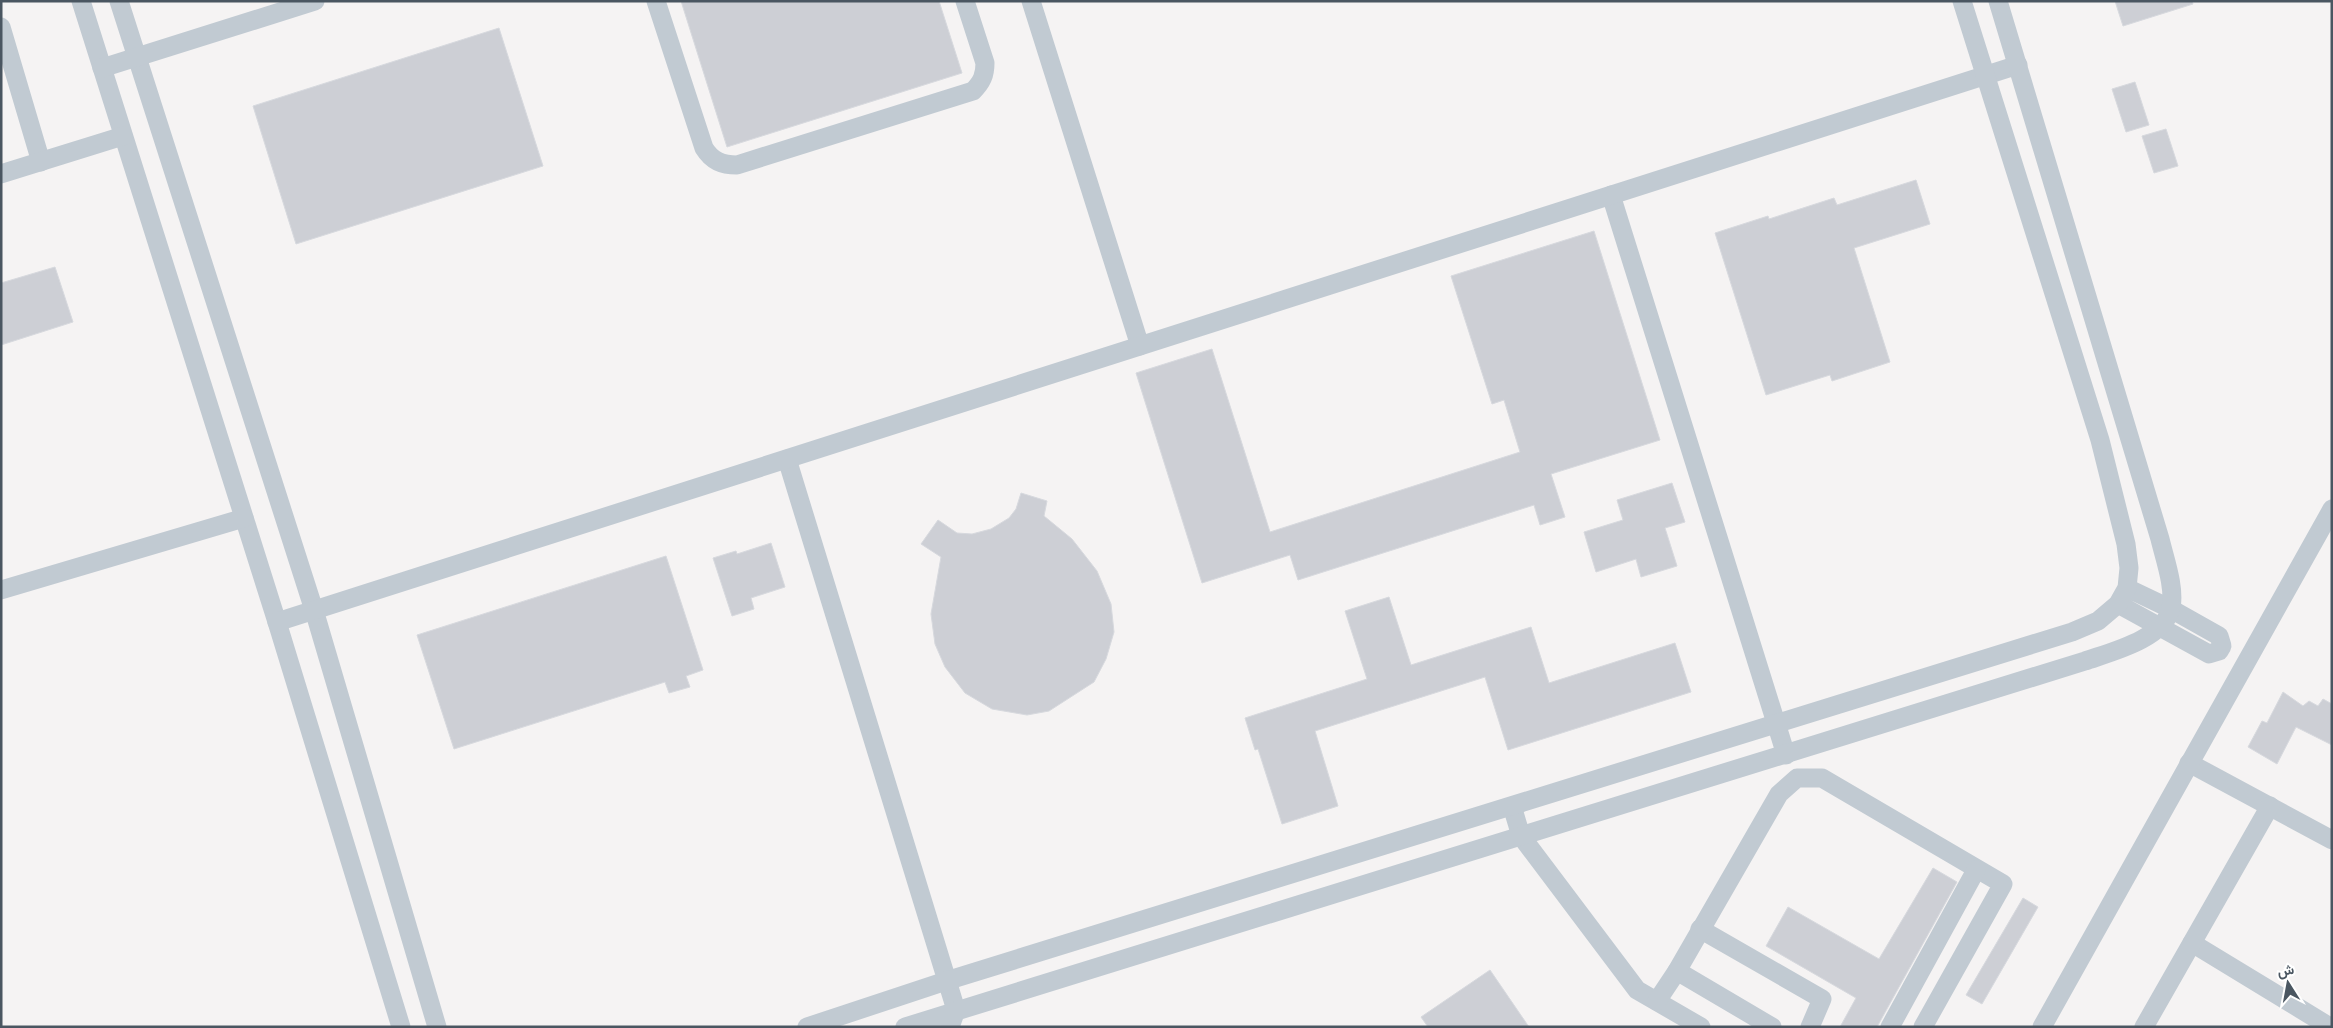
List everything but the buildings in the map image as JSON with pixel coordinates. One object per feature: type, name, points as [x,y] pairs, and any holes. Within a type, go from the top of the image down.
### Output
[{"type":"street","points":[[81,1],[277,622],[401,1027]]},
{"type":"street","points":[[119,1],[314,610],[437,1027]]},
{"type":"street","points":[[102,68],[315,1]]},
{"type":"street","points":[[656,1],[704,148],[710,157],[727,165],[746,162],[973,91],[985,73],[985,63],[965,1]]},
{"type":"street","points":[[1030,1],[1140,346]]},
{"type":"street","points":[[807,1027],[946,982],[2072,632],[2098,621],[2122,596],[2129,568],[2126,544],[2100,440],[1962,1]]},
{"type":"street","points":[[905,1027],[953,1018],[1521,836],[2085,661],[2139,641],[2162,627],[2171,609],[2171,590],[2160,540],[1998,1]]},
{"type":"street","points":[[1,27],[41,162]]},
{"type":"street","points":[[277,622],[2018,65]]},
{"type":"street","points":[[1,174],[123,136]]},
{"type":"street","points":[[1612,195],[1775,724],[1786,754]]},
{"type":"street","points":[[787,459],[946,982],[953,1018]]},
{"type":"street","points":[[2046,1025],[2189,763],[2332,509]]},
{"type":"street","points":[[1,590],[244,518]]},
{"type":"street","points":[[2122,596],[2171,609],[2219,636],[2222,646],[2214,654],[2209,654],[2162,627],[2122,596]]},
{"type":"street","points":[[2189,763],[2332,840]]},
{"type":"street","points":[[1657,1001],[1677,971],[1779,794],[1796,778],[1822,778],[1976,870],[2003,884],[1923,1027]]},
{"type":"street","points":[[1512,806],[1521,836],[1637,990],[1701,1027]]},
{"type":"street","points":[[2144,1027],[2270,806]]},
{"type":"street","points":[[1890,1027],[1976,870]]},
{"type":"street","points":[[1700,929],[1822,999],[1810,1027]]},
{"type":"street","points":[[2192,943],[2330,1027]]},
{"type":"street","points":[[1677,971],[1772,1027]]}]
